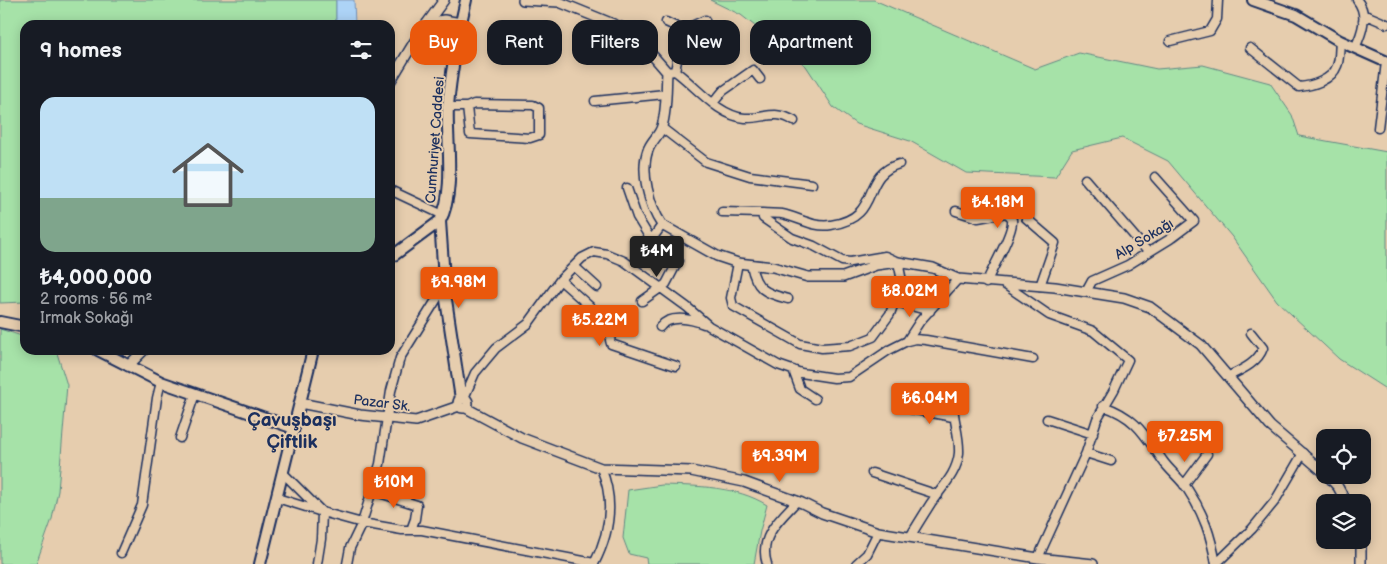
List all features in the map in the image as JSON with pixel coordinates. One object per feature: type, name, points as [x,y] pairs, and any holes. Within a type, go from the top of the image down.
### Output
[{"type":"main road","name":"Cumhuriyet Caddesi","points":[[461,20],[466,0]]},
{"type":"main road","points":[[1253,0],[1296,15],[1340,42],[1386,62]]},
{"type":"main road","name":"Cumhuriyet Caddesi","points":[[395,254],[441,218],[448,178],[448,107],[454,65]]},
{"type":"main road","points":[[441,218],[444,293],[462,403]]},
{"type":"main road","points":[[0,322],[20,327]]},
{"type":"main road","points":[[107,355],[162,382],[294,428]]},
{"type":"main road","points":[[260,564],[312,355]]},
{"type":"street","points":[[430,20],[444,0]]},
{"type":"street","points":[[523,0],[559,1],[634,34],[671,71],[724,112],[745,118],[772,114],[794,120]]},
{"type":"street","points":[[1170,41],[1210,31],[1217,19],[1218,0]]},
{"type":"street","points":[[1355,48],[1364,30],[1360,5],[1356,0]]},
{"type":"street","points":[[1363,21],[1368,16],[1387,24]]},
{"type":"street","points":[[1250,48],[1299,87],[1312,86],[1328,76],[1337,67],[1340,42]]},
{"type":"street","points":[[395,74],[410,51]]},
{"type":"street","points":[[1378,128],[1386,62]]},
{"type":"street","points":[[673,65],[665,94],[662,128],[649,149],[646,160],[647,184],[656,216],[662,225],[718,256],[738,263],[773,267],[808,277],[843,277],[876,265],[898,262]]},
{"type":"street","points":[[713,103],[723,91],[753,70],[760,79]]},
{"type":"street","points":[[595,101],[665,94]]},
{"type":"street","points":[[448,107],[467,107],[474,104],[533,105],[539,108],[539,135],[530,138],[470,134],[467,107]]},
{"type":"street","points":[[662,128],[706,162],[750,176],[812,184]]},
{"type":"street","points":[[722,212],[783,214],[803,222],[831,225],[849,220],[865,208],[874,184],[886,168],[899,164]]},
{"type":"street","name":"Alp Sokağı","points":[[1086,292],[1092,281],[1128,265],[1170,239],[1194,221],[1155,177]]},
{"type":"street","points":[[1085,178],[1148,252]]},
{"type":"street","points":[[627,188],[637,217],[651,240]]},
{"type":"street","points":[[395,193],[441,218]]},
{"type":"street","points":[[956,211],[978,218],[1006,213],[1013,222],[986,283]]},
{"type":"street","points":[[762,214],[763,218],[792,238],[814,246],[842,261],[850,262],[885,256],[898,262],[932,268],[958,279],[1086,292],[1124,298],[1150,307],[1201,345],[1270,426],[1316,465]]},
{"type":"street","points":[[1026,218],[1055,243],[1040,286]]},
{"type":"street","points":[[632,267],[662,225]]},
{"type":"street","points":[[709,326],[687,307],[632,267],[607,254],[594,252],[582,258],[560,280],[528,324],[496,348],[475,373],[462,403],[522,438],[601,468],[691,471],[744,482],[796,501],[822,513],[878,532],[1038,558],[1093,564]]},
{"type":"street","points":[[642,301],[666,284],[678,261]]},
{"type":"street","points":[[738,263],[732,289],[733,306],[780,334],[810,346],[837,348],[850,346],[873,337],[896,302],[902,281],[898,262]]},
{"type":"street","points":[[751,265],[754,280],[761,289],[788,299]]},
{"type":"street","points":[[574,266],[597,287]]},
{"type":"street","points":[[907,341],[920,321],[958,279]]},
{"type":"street","points":[[560,280],[613,327],[611,344],[676,366]]},
{"type":"street","points":[[1004,284],[1050,315],[1093,331],[1128,360],[1114,390],[1103,406],[1086,453],[1038,558]]},
{"type":"street","points":[[347,564],[350,548],[362,523],[380,464],[390,390],[400,358],[438,297],[444,293]]},
{"type":"street","points":[[896,302],[930,312]]},
{"type":"street","points":[[660,327],[664,322],[685,318],[709,326],[778,365],[834,378],[849,377],[889,350],[915,339],[1033,359]]},
{"type":"street","points":[[1229,376],[1247,367],[1262,352],[1263,348],[1251,333]]},
{"type":"street","points":[[128,366],[139,355]]},
{"type":"street","points":[[793,370],[800,389],[816,399]]},
{"type":"street","points":[[121,553],[142,505],[156,398],[162,382]]},
{"type":"street","points":[[180,438],[195,394]]},
{"type":"street","points":[[910,536],[950,478],[958,459],[959,445],[953,417],[953,395]]},
{"type":"street","name":"Pazar Sk.","points":[[300,403],[416,421],[462,403]]},
{"type":"street","points":[[1103,406],[1115,410],[1144,432],[1164,462],[1184,485],[1210,534],[1216,564]]},
{"type":"street","points":[[911,409],[953,417]]},
{"type":"street","points":[[1047,419],[1093,434]]},
{"type":"street","points":[[1086,453],[1112,461]]},
{"type":"street","points":[[1216,564],[1252,529],[1276,501],[1303,453]]},
{"type":"street","points":[[1184,485],[1207,454]]},
{"type":"street","points":[[277,498],[362,523],[411,530],[594,564],[607,532],[610,512],[608,485],[601,468]]},
{"type":"street","points":[[283,473],[322,512],[317,564]]},
{"type":"street","points":[[872,473],[938,495]]},
{"type":"street","points":[[373,491],[417,505],[416,519],[411,530]]},
{"type":"street","points":[[766,564],[764,547],[767,538],[778,520],[796,501]]},
{"type":"street","points":[[856,564],[868,554],[878,532]]},
{"type":"street","points":[[1361,549],[1361,564]]},
{"type":"green space","points":[[0,0],[336,0],[336,20],[20,20],[20,302],[0,303]]},
{"type":"green space","points":[[710,0],[874,0],[1035,69],[1079,53],[1157,69],[1203,65],[1270,83],[1292,115],[1299,136],[1387,152],[1387,396],[1384,388],[1339,359],[1277,301],[1232,237],[1168,161],[1122,138],[1072,150],[1055,177],[966,173],[910,141],[856,124],[833,107],[805,65],[871,65],[871,20],[750,20],[750,22],[741,15]]},
{"type":"green space","points":[[0,329],[20,335],[20,355],[58,355],[67,385],[58,491],[52,519],[36,564],[0,564]]},
{"type":"green space","points":[[662,485],[716,488],[743,494],[767,505],[754,564],[647,564],[646,558],[629,554],[623,538],[628,490]]},
{"type":"water","points":[[336,0],[354,0],[355,20],[336,20]]},
{"type":"district","name":"Çavuşbaşı Çiftlik","points":[[292,431]]}]
